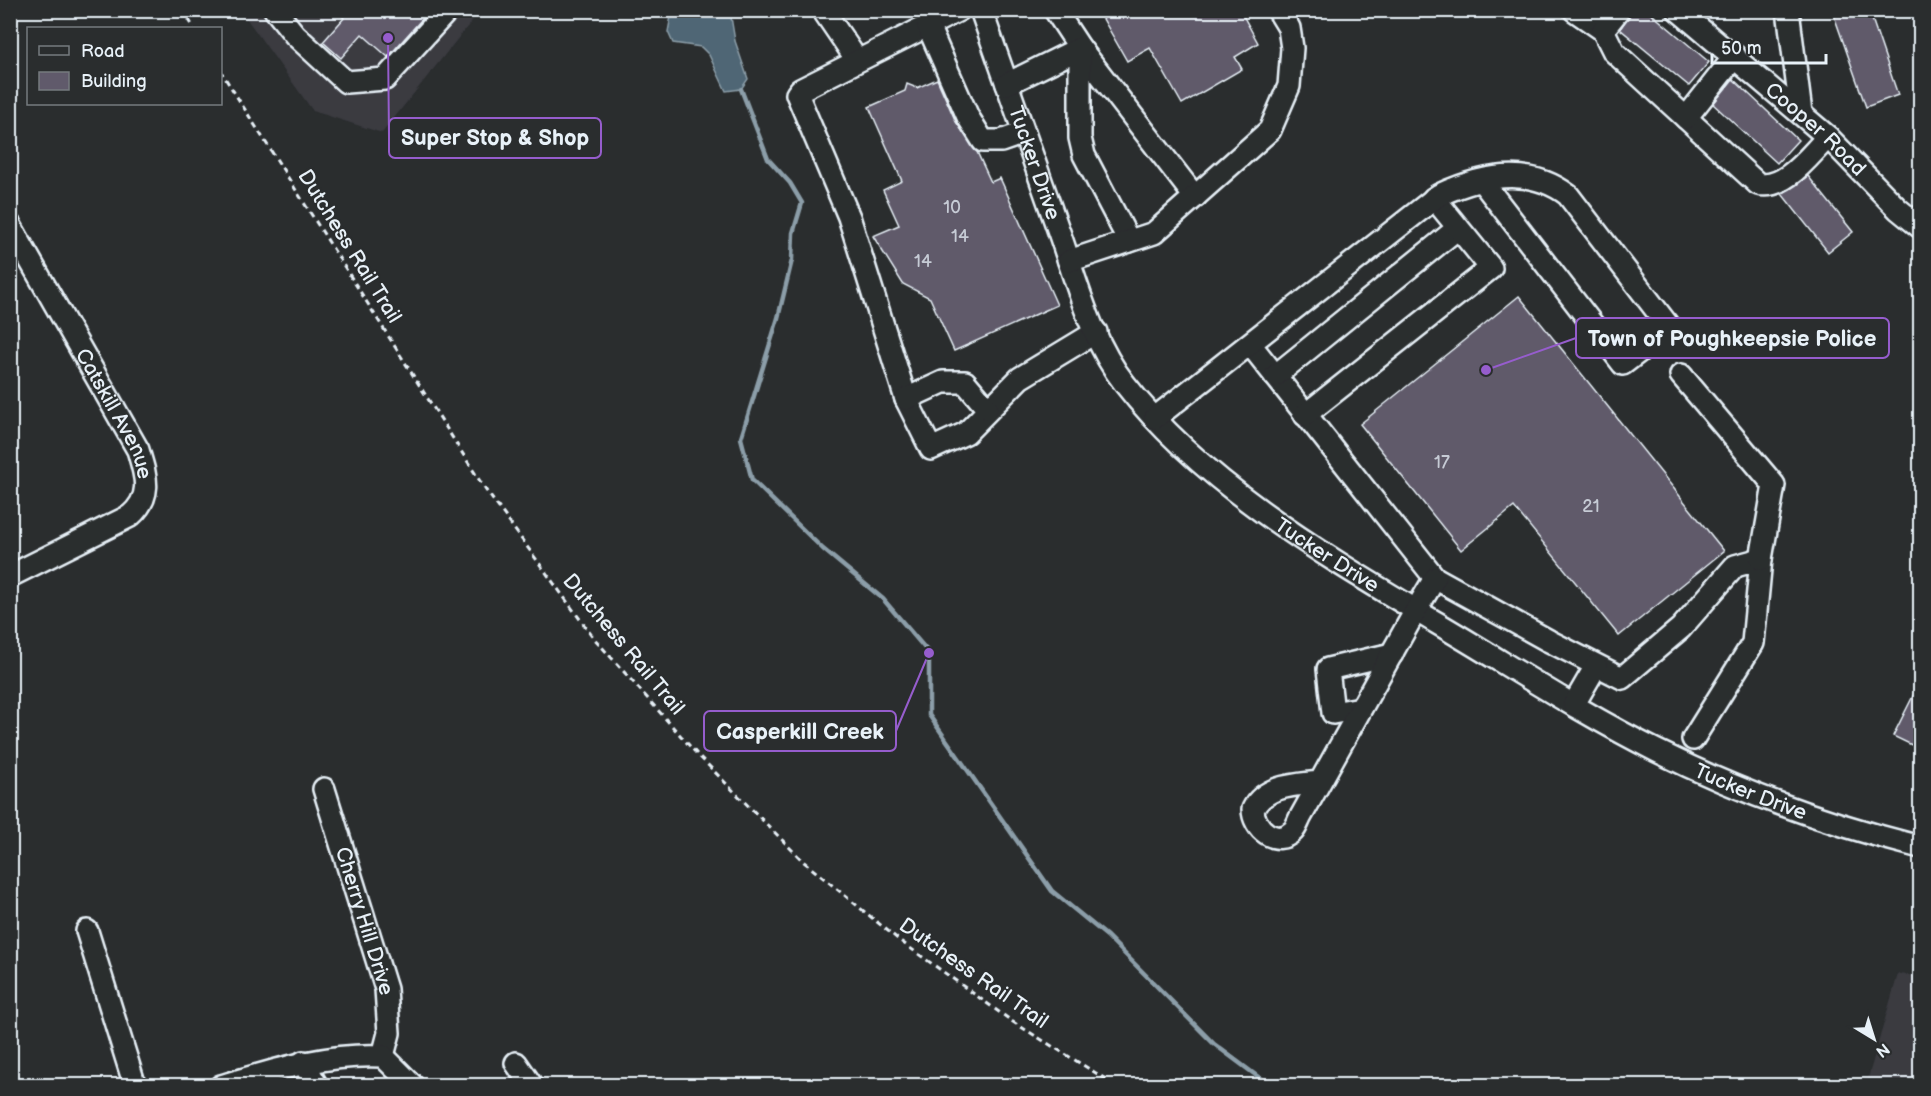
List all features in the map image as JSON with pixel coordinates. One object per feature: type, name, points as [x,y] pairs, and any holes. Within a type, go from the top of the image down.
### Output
[{"type":"street","points":[[275,10],[295,35],[346,82],[385,80],[448,10]]},
{"type":"street","points":[[823,10],[857,60]]},
{"type":"street","points":[[959,10],[857,60],[800,90],[797,94],[849,217],[906,399],[931,449],[966,433],[987,408],[1020,378],[1096,332]]},
{"type":"street","name":"Tucker Drive","points":[[981,10],[1096,332],[1124,383],[1155,418],[1204,464],[1258,508],[1316,548],[1416,610],[1655,750],[1757,797],[1817,818],[1920,847]]},
{"type":"street","points":[[1055,10],[1080,48],[1195,197]]},
{"type":"street","points":[[1069,261],[1154,233],[1270,130],[1289,86],[1292,48],[1289,28],[1278,10]]},
{"type":"street","points":[[1574,10],[1603,30],[1614,52],[1758,184],[1763,185],[1784,179],[1828,137]]},
{"type":"street","points":[[1603,30],[1619,10]]},
{"type":"street","name":"Cooper Road","points":[[1678,10],[1828,137],[1920,227]]},
{"type":"street","points":[[1788,10],[1801,113]]},
{"type":"street","points":[[928,26],[968,117],[983,141],[1001,141],[1024,133]]},
{"type":"street","points":[[1007,84],[1080,48]]},
{"type":"street","points":[[1080,48],[1080,138],[1084,155],[1130,241]]},
{"type":"street","points":[[1686,118],[1735,57]]},
{"type":"street","points":[[1155,418],[1434,198],[1453,188],[1481,180],[1520,176],[1538,179],[1568,195],[1670,328],[1623,364],[1481,180]]},
{"type":"street","points":[[1305,415],[1491,268],[1434,198]]},
{"type":"street","name":"Catskill Avenue","points":[[10,225],[138,450],[144,469],[146,497],[141,506],[130,516],[10,576]]},
{"type":"street","points":[[1275,376],[1458,228]]},
{"type":"street","points":[[1250,344],[1435,578],[1596,666],[1623,678],[1681,628],[1735,566],[1761,560]]},
{"type":"street","points":[[1681,375],[1774,485],[1761,560],[1753,643],[1693,739]]},
{"type":"street","points":[[906,399],[943,382],[965,382],[987,408]]},
{"type":"street","points":[[1320,782],[1435,578]]},
{"type":"street","points":[[1361,708],[1333,713],[1328,669],[1392,654]]},
{"type":"street","points":[[1574,704],[1596,666]]},
{"type":"street","name":"Cherry Hill Drive","points":[[324,789],[386,989],[389,1033],[383,1056]]},
{"type":"street","points":[[87,931],[135,1086]]},
{"type":"street","points":[[221,1086],[303,1062],[357,1055],[383,1056],[413,1086]]},
{"type":"street","points":[[303,1062],[317,1086]]},
{"type":"street","points":[[516,1063],[532,1086]]},
{"type":"path","points":[[183,10],[193,27]]},
{"type":"path","name":"Dutchess Rail Trail","points":[[222,73],[485,489],[601,646],[696,753],[804,862],[900,940],[1012,1022],[1117,1086]]},
{"type":"shaded area","points":[[241,11],[480,11],[382,133],[313,111]]},
{"type":"shaded area","points":[[1898,974],[1920,976],[1920,1085],[1866,1085]]},
{"type":"water","points":[[672,11],[730,11],[735,41],[748,79],[741,89],[726,91],[709,55],[701,47],[673,43],[668,32]]},
{"type":"building","points":[[335,10],[430,10],[388,57],[362,34],[341,58],[323,42],[344,18]]},
{"type":"building","points":[[1098,10],[1240,10],[1258,43],[1235,57],[1242,69],[1182,104],[1150,48],[1127,61]]},
{"type":"building","points":[[1632,10],[1647,10],[1709,62],[1689,86],[1620,29]]},
{"type":"building","points":[[1832,10],[1869,10],[1898,95],[1866,107]]},
{"type":"building","points":[[937,79],[956,122],[977,152],[991,182],[1000,178],[1057,305],[954,351],[930,298],[903,284],[873,236],[899,225],[883,190],[902,181],[869,107],[905,91],[907,84],[917,88]]},
{"type":"building","points":[[1733,79],[1798,140],[1777,163],[1713,104]]},
{"type":"building","points":[[1808,176],[1853,232],[1828,252],[1782,194]]},
{"type":"building","points":[[1519,296],[1724,551],[1619,636],[1514,507],[1461,550],[1360,424]]},
{"type":"building","points":[[1920,682],[1920,749],[1893,736]]},
{"type":"waterway","points":[[741,89],[768,159],[790,183],[802,203],[793,233],[792,260],[778,318],[741,438],[752,480],[823,549],[883,599],[929,653],[929,715],[1052,891],[1107,936],[1214,1044],[1261,1079],[1277,1086]]},
{"type":"place","name":"Super Stop & Shop","points":[[388,38]]},
{"type":"place","name":"Town of Poughkeepsie Police","points":[[1486,370]]},
{"type":"place","name":"Casperkill Creek","points":[[929,653]]}]
